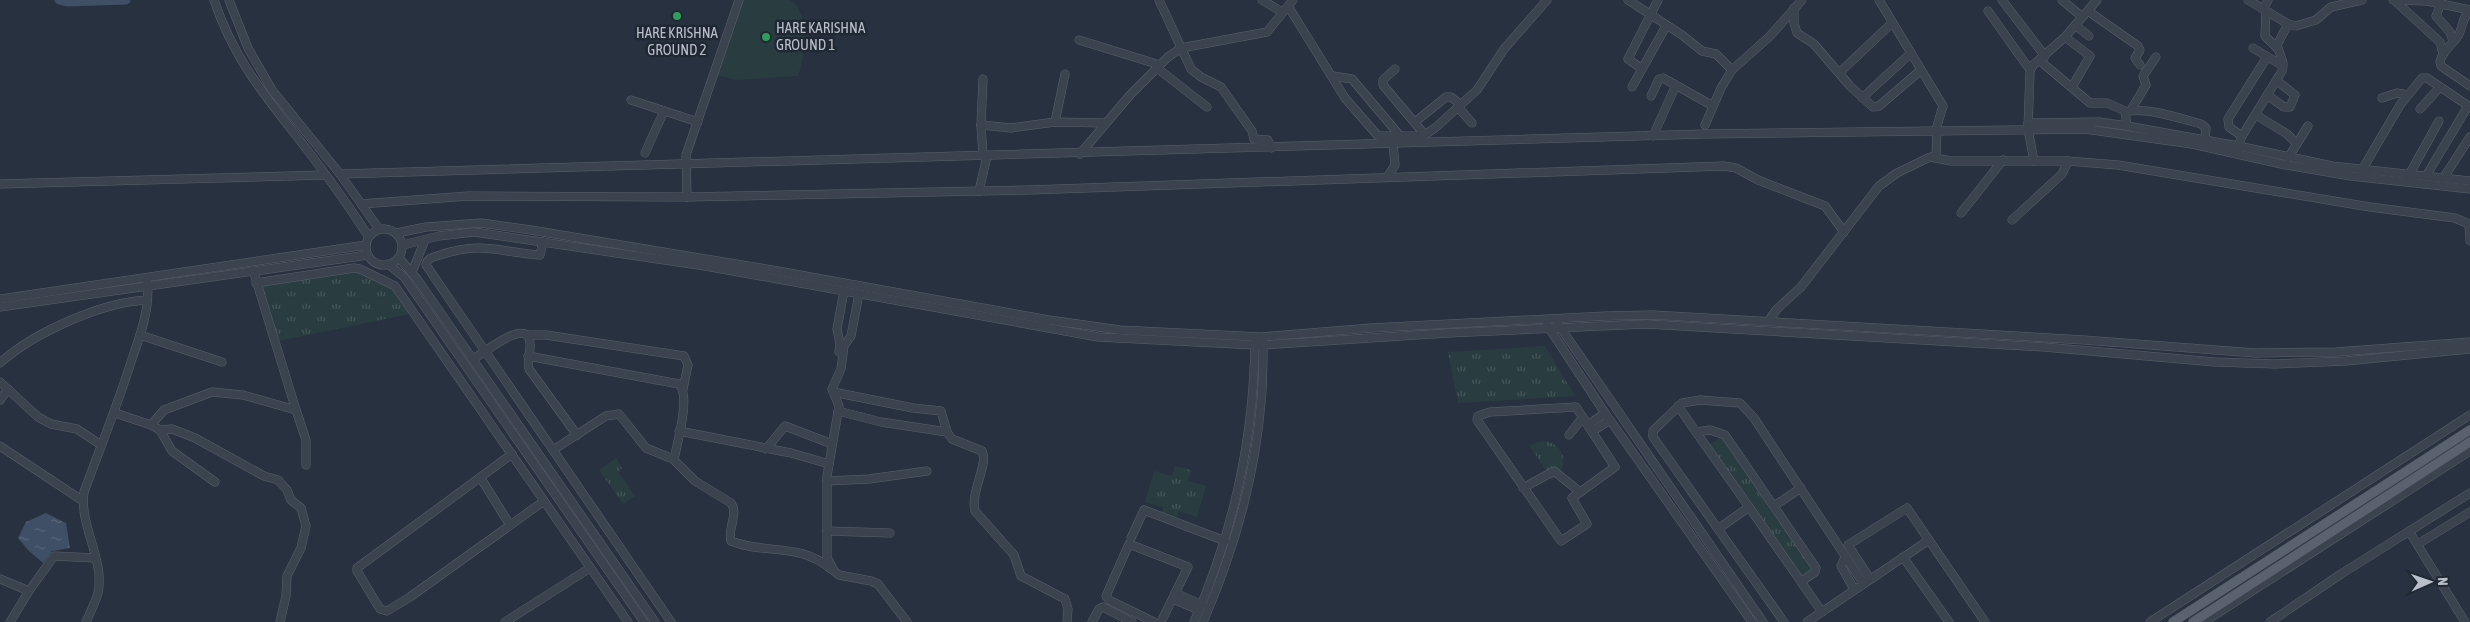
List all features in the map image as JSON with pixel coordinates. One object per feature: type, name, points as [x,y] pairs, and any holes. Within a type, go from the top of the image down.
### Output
[{"type":"main road","points":[[2173,622],[2470,430]]},
{"type":"main road","points":[[2193,622],[2470,442]]},
{"type":"street","points":[[214,0],[222,23],[254,83],[325,175],[368,241],[368,255]]},
{"type":"street","points":[[229,0],[254,61],[272,90],[340,174],[379,229],[391,230],[397,233],[426,228],[481,223],[644,248],[860,296],[1098,337],[1263,341],[1646,324],[1702,326],[1895,340],[2044,347],[2215,362],[2275,364],[2346,361],[2470,349]]},
{"type":"street","points":[[687,197],[685,164],[739,0]]},
{"type":"street","points":[[1159,0],[1195,72],[1223,88],[1240,117],[1250,127],[1254,139],[1268,140],[1271,148]]},
{"type":"street","points":[[1262,0],[1282,12]]},
{"type":"street","points":[[1080,154],[1158,67],[1182,48],[1267,32],[1290,3],[1345,98],[1375,135],[1401,137],[1425,135],[1477,90],[1504,49],[1547,0]]},
{"type":"street","points":[[1628,0],[1702,51],[1716,54],[1732,70]]},
{"type":"street","points":[[1642,69],[1628,60],[1658,0]]},
{"type":"street","points":[[1788,0],[1795,8],[1794,23],[1797,33],[1814,44],[1838,73],[1873,107],[1879,106],[1921,70]]},
{"type":"street","points":[[1705,125],[1732,70],[1769,37],[1802,0]]},
{"type":"street","points":[[1879,0],[1943,106],[1937,130],[1936,157]]},
{"type":"street","points":[[2002,0],[2042,58],[2093,104],[2107,103],[2128,111],[2154,113],[2204,124],[2206,128],[2205,140]]},
{"type":"street","points":[[2062,0],[2138,46],[2140,50],[2135,58],[2140,66]]},
{"type":"street","points":[[2030,70],[2065,37],[2097,0]]},
{"type":"street","points":[[2248,0],[2288,24],[2296,26],[2316,20],[2331,7],[2362,0]]},
{"type":"street","points":[[2237,150],[2242,136],[2277,81],[2283,66],[2277,48],[2265,36],[2264,10],[2268,0]]},
{"type":"street","points":[[2393,0],[2428,1],[2470,10],[2466,15],[2459,34],[2443,54],[2440,62],[2442,66],[2470,86]]},
{"type":"street","points":[[2393,0],[2440,42],[2443,54]]},
{"type":"street","points":[[2441,3],[2436,16],[2450,32],[2453,41]]},
{"type":"street","points":[[1988,11],[2030,70],[2028,126],[2034,161]]},
{"type":"street","points":[[1838,73],[1892,23]]},
{"type":"street","points":[[2277,48],[2278,41],[2288,24]]},
{"type":"street","points":[[2075,25],[2090,36]]},
{"type":"street","points":[[1632,87],[1666,26]]},
{"type":"street","points":[[2065,37],[2090,56],[2072,87]]},
{"type":"street","points":[[1079,40],[1158,67],[1207,107]]},
{"type":"street","points":[[2253,48],[2283,66]]},
{"type":"street","points":[[1862,98],[1911,53]]},
{"type":"street","points":[[2127,126],[2128,111],[2146,85],[2143,76],[2156,57]]},
{"type":"street","points":[[2242,136],[2229,128],[2228,119],[2267,58]]},
{"type":"street","points":[[1395,69],[1383,80],[1383,85],[1425,135]]},
{"type":"street","points":[[1055,122],[1065,74]]},
{"type":"street","points":[[1333,76],[1352,79],[1401,137]]},
{"type":"street","points":[[2362,170],[2408,95],[2424,77],[2469,107],[2426,176]]},
{"type":"street","points":[[1651,96],[1660,78],[1676,84],[1713,106]]},
{"type":"street","points":[[979,191],[985,156],[981,125],[983,79]]},
{"type":"street","points":[[2267,95],[2284,107],[2290,107],[2295,95],[2277,81]]},
{"type":"street","points":[[1653,136],[1676,84]]},
{"type":"street","points":[[2420,109],[2440,87]]},
{"type":"street","points":[[2382,98],[2397,93],[2408,95]]},
{"type":"street","points":[[1415,122],[1446,98],[1451,97],[1472,123]]},
{"type":"street","points":[[632,100],[698,122]]},
{"type":"street","points":[[645,154],[664,111]]},
{"type":"street","points":[[2256,114],[2288,134],[2297,144]]},
{"type":"street","points":[[2409,175],[2439,121]]},
{"type":"street","points":[[981,125],[999,125],[1011,128],[1055,122],[1106,123]]},
{"type":"street","points":[[340,174],[1653,136],[1937,130],[2099,122],[2205,140],[2286,165],[2351,176],[2470,189]]},
{"type":"street","points":[[2028,126],[2103,130],[2362,170],[2409,175],[2468,181],[2470,172]]},
{"type":"street","points":[[2288,158],[2308,126]]},
{"type":"street","points":[[2446,178],[2470,137]]},
{"type":"street","points":[[1388,176],[1395,165],[1393,144]]},
{"type":"street","points":[[1768,320],[1801,287],[1879,186],[1887,179],[1919,161],[1936,157],[1951,161],[2068,161],[2118,165],[2370,207],[2455,218],[2469,224],[2470,240]]},
{"type":"street","points":[[1961,213],[2002,160]]},
{"type":"street","points":[[2012,220],[2062,174],[2068,161]]},
{"type":"street","points":[[361,204],[468,196],[687,197],[979,191],[1724,166],[1736,168],[1758,180],[1824,206],[1844,232]]},
{"type":"street","points":[[0,184],[325,175]]},
{"type":"street","points":[[2446,178],[2452,187]]},
{"type":"street","points":[[0,299],[147,290],[368,241],[379,229]]},
{"type":"street","points":[[403,245],[474,232],[542,248]]},
{"type":"street","points":[[368,255],[379,264],[388,264],[399,258],[403,245],[397,233]]},
{"type":"street","points":[[412,272],[425,240]]},
{"type":"street","points":[[655,622],[480,356],[430,274],[426,262],[431,258],[467,247],[542,248],[705,266],[843,296],[860,296]]},
{"type":"street","points":[[254,277],[368,255]]},
{"type":"street","points":[[399,258],[554,450],[671,622]]},
{"type":"street","points":[[388,264],[404,277],[644,622]]},
{"type":"street","points":[[0,307],[254,277],[358,268],[392,284],[406,299],[628,622]]},
{"type":"street","points":[[254,277],[306,440],[306,465]]},
{"type":"street","points":[[86,622],[98,592],[95,558],[83,501],[101,445],[115,413],[140,335],[147,290]]},
{"type":"street","points":[[0,363],[25,345],[67,322],[121,303],[147,290]]},
{"type":"street","points":[[838,376],[840,344],[837,329],[843,296]]},
{"type":"street","points":[[834,571],[827,557],[827,481],[838,411],[838,402],[833,392],[833,384],[841,369],[844,346],[851,336],[860,296]]},
{"type":"street","points":[[1263,341],[1371,328],[1653,316],[1768,320],[1845,328],[2079,340],[2255,354],[2336,352],[2470,342]]},
{"type":"street","points":[[1554,319],[1763,622]]},
{"type":"street","points":[[1543,320],[1607,416],[1752,622]]},
{"type":"street","points":[[480,356],[514,334],[524,333],[527,335],[546,335],[684,356],[688,365],[683,389],[684,406],[674,460]]},
{"type":"street","points":[[140,335],[222,362]]},
{"type":"street","points":[[527,335],[530,342],[529,369],[577,435]]},
{"type":"street","points":[[1194,622],[1216,571],[1244,467],[1250,424],[1255,341]]},
{"type":"street","points":[[1203,622],[1221,581],[1237,529],[1248,480],[1261,402],[1263,341]]},
{"type":"street","points":[[528,356],[679,384],[683,389]]},
{"type":"street","points":[[0,382],[38,417],[51,424],[77,429],[101,445]]},
{"type":"street","points":[[0,400],[8,389]]},
{"type":"street","points":[[151,425],[164,410],[212,392],[243,395],[296,410]]},
{"type":"street","points":[[833,392],[887,404],[941,412],[947,432],[952,439],[982,450],[984,457],[975,492],[975,511],[1014,555],[1021,576],[1065,599],[1068,609],[1067,622]]},
{"type":"street","points":[[1784,622],[1654,437],[1653,431],[1656,426],[1682,403],[1700,400],[1740,402],[1754,418],[1845,558],[1867,581]]},
{"type":"street","points":[[1678,406],[1822,612]]},
{"type":"street","points":[[1575,407],[1583,417],[1615,467],[1572,498],[1587,525],[1561,541],[1478,422],[1478,416],[1490,412],[1575,407]]},
{"type":"street","points":[[838,411],[881,422],[947,432]]},
{"type":"street","points":[[115,413],[160,430],[172,451],[215,482]]},
{"type":"street","points":[[554,450],[606,416],[619,414],[646,448],[674,460],[695,481],[734,506],[730,534],[731,541],[807,554],[819,559],[844,578],[871,581],[878,584],[907,622]]},
{"type":"street","points":[[2150,622],[2470,415]]},
{"type":"street","points":[[1590,428],[1607,416]]},
{"type":"street","points":[[1569,435],[1583,417]]},
{"type":"street","points":[[766,449],[784,426],[832,444]]},
{"type":"street","points":[[160,430],[172,428],[195,438],[257,473],[278,480],[287,490],[291,500],[301,508],[306,526],[301,548],[288,576],[280,622]]},
{"type":"street","points":[[1696,432],[1710,430],[1725,435],[1816,568],[1815,572],[1802,581]]},
{"type":"street","points":[[679,431],[792,453],[829,464]]},
{"type":"street","points":[[0,446],[83,501]]},
{"type":"street","points":[[2204,622],[2470,451]]},
{"type":"street","points":[[512,454],[360,565],[357,571],[380,609],[387,611],[544,501]]},
{"type":"street","points":[[1645,469],[1653,463]]},
{"type":"street","points":[[1523,488],[1554,470],[1580,492]]},
{"type":"street","points":[[827,481],[868,479],[927,471]]},
{"type":"street","points":[[480,477],[510,525]]},
{"type":"street","points":[[1774,506],[1801,488]]},
{"type":"street","points":[[2270,622],[2470,492]]},
{"type":"street","points":[[1700,531],[1716,525],[1749,507]]},
{"type":"street","points":[[1867,581],[1848,546],[1905,508],[1985,622]]},
{"type":"street","points":[[1131,538],[1144,510],[1225,541]]},
{"type":"street","points":[[2418,544],[2470,512]]},
{"type":"street","points":[[827,531],[890,533]]},
{"type":"street","points":[[2410,531],[2465,622]]},
{"type":"street","points":[[1807,622],[1929,540]]},
{"type":"street","points":[[1154,622],[1109,600],[1106,596],[1129,544],[1187,565],[1161,622]]},
{"type":"street","points":[[10,622],[54,556],[95,558]]},
{"type":"street","points":[[1903,557],[1949,622]]},
{"type":"street","points":[[1845,558],[1841,566],[1854,589]]},
{"type":"street","points":[[505,622],[590,568]]},
{"type":"street","points":[[0,579],[29,591]]},
{"type":"street","points":[[1174,596],[1200,607]]},
{"type":"street","points":[[1092,622],[1099,609],[1103,607],[1129,621]]},
{"type":"green space","name":"HARE KARISHNA GROUND 1","points":[[742,0],[790,0],[797,7],[802,15],[805,35],[803,57],[798,76],[736,80],[716,75]]},
{"type":"green space","points":[[354,269],[393,288],[409,314],[279,341],[260,284]]},
{"type":"green space","points":[[1545,346],[1575,396],[1458,403],[1448,352]]},
{"type":"green space","points":[[1724,435],[1818,574],[1799,586],[1705,448]]},
{"type":"green space","points":[[1547,441],[1559,448],[1563,458],[1561,469],[1552,480],[1530,446],[1538,442]]},
{"type":"green space","points":[[616,458],[622,468],[618,472],[635,496],[623,504],[599,470]]},
{"type":"green space","points":[[1175,466],[1191,470],[1188,481],[1206,486],[1197,517],[1179,511],[1175,524],[1160,519],[1163,507],[1145,502],[1154,471],[1172,476]]},
{"type":"water","points":[[46,513],[66,523],[70,548],[52,551],[43,563],[18,538],[26,522]]},
{"type":"waterway","points":[[59,0],[67,2],[126,0]]},
{"type":"place","name":"HARE KRISHNA GROUND 2","points":[[677,16]]},
{"type":"place","name":"HARE KARISHNA GROUND 1","points":[[766,37]]}]
